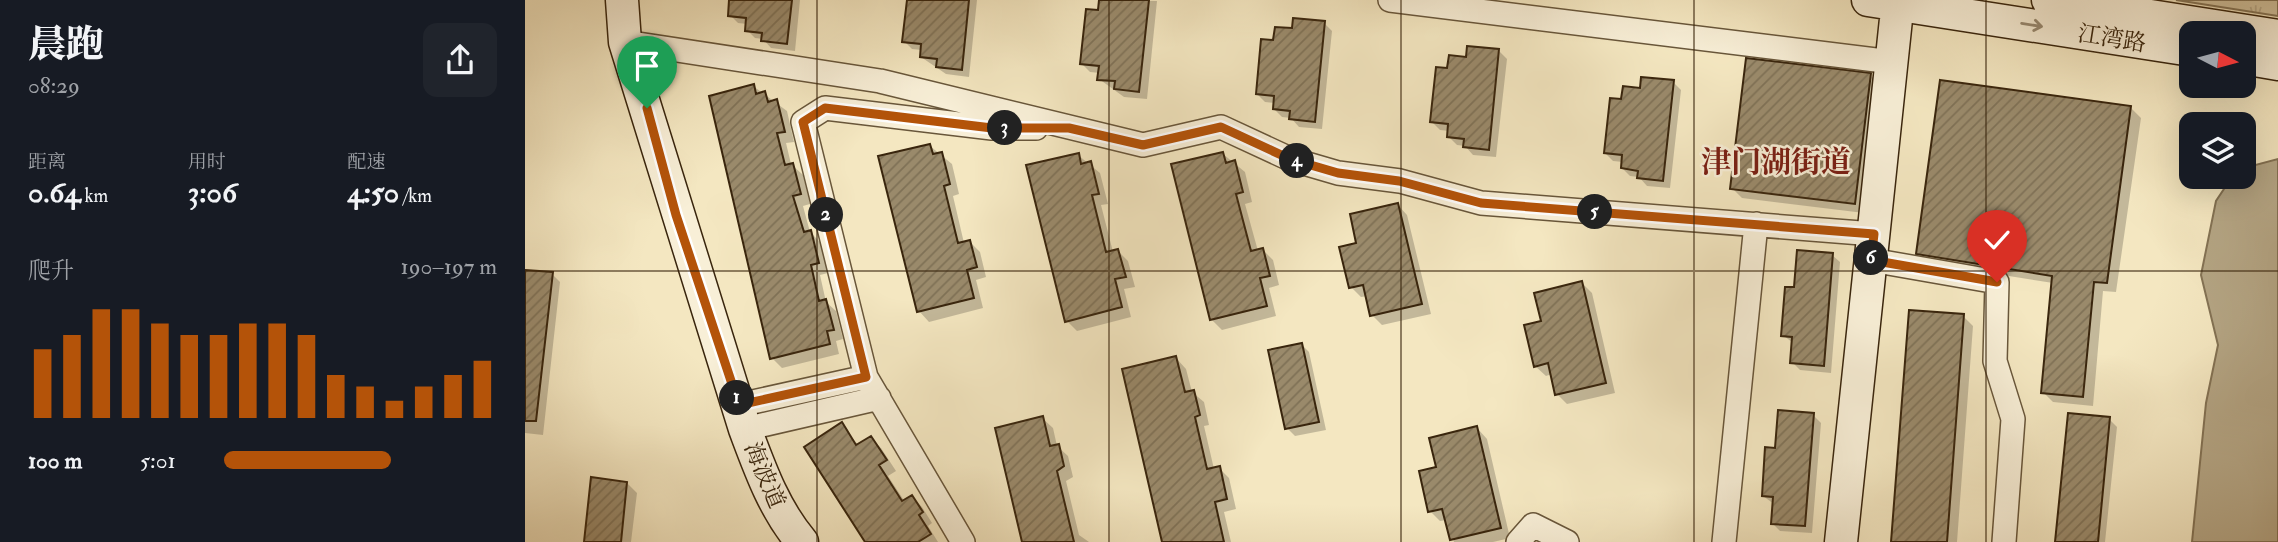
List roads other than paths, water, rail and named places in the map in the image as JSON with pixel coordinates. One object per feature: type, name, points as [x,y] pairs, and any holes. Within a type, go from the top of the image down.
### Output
[{"type":"street","name":"海波道","points":[[622,0],[625,42],[647,108],[676,215],[742,417],[762,475],[786,524],[802,542]]},
{"type":"street","points":[[1390,0],[1892,62]]},
{"type":"street","name":"江湾路","points":[[2048,0],[2278,36]]},
{"type":"street","points":[[1841,542],[1892,62],[1888,2]]},
{"type":"street","name":"江湾路","points":[[1888,2],[2179,48]]},
{"type":"street","points":[[625,42],[880,80],[1143,145],[1221,127],[1290,159],[1338,173],[1399,181],[1481,203],[1756,224],[1872,247],[1997,282],[1995,361],[2013,419],[2004,542]]},
{"type":"street","points":[[2256,60],[2278,64]]},
{"type":"street","points":[[963,542],[866,377],[803,122],[825,108],[992,128],[1069,128]]},
{"type":"street","points":[[1724,542],[1756,224]]},
{"type":"street","points":[[742,417],[866,377]]},
{"type":"street","points":[[742,417],[879,398]]},
{"type":"street","points":[[1518,542],[1533,525],[1567,542]]},
{"type":"district","name":"津门湖街道","points":[[1776,162]]}]
